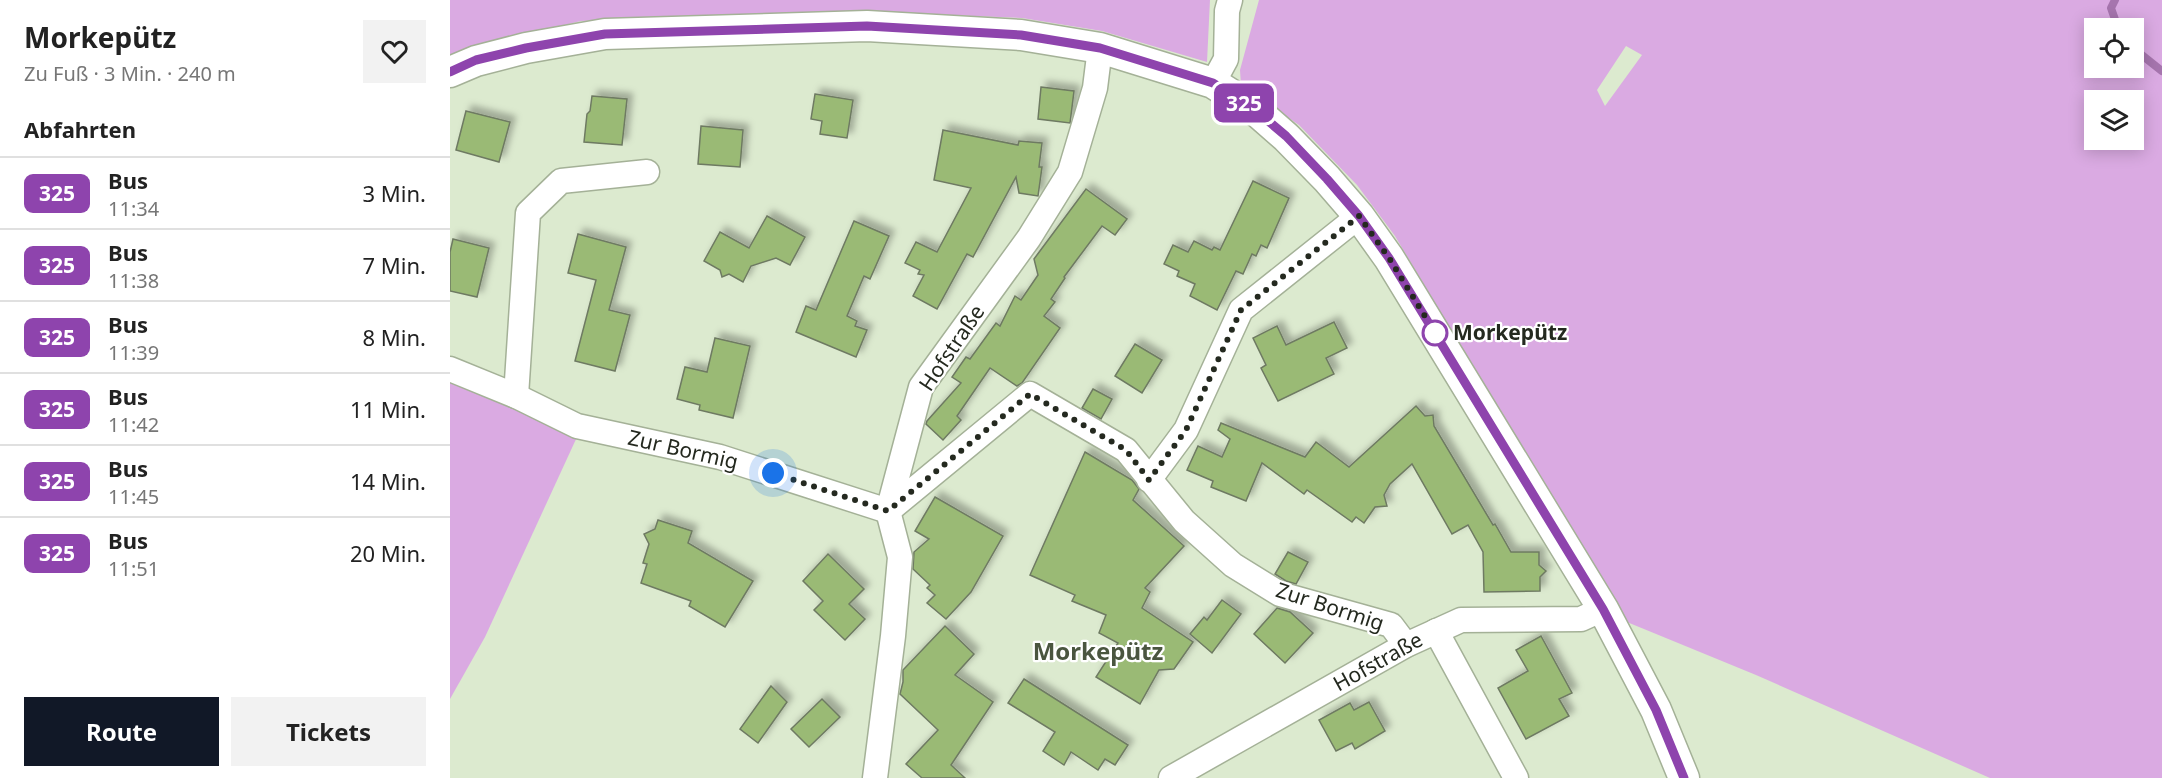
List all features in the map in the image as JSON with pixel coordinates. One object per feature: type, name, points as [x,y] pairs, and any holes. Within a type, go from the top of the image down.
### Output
[{"type":"street","points":[[1213,83],[1226,59],[1224,4]]},
{"type":"street","points":[[450,72],[476,60],[526,48],[605,34],[867,26],[1021,35],[1100,48],[1213,83],[1254,109],[1286,136],[1359,216],[1389,258],[1603,609],[1656,710],[1684,778]]},
{"type":"street","name":"Hofstraße","points":[[875,778],[893,636],[900,557],[888,511],[921,387],[1029,238],[1070,172],[1095,88],[1100,48]]},
{"type":"street","points":[[516,396],[528,213],[561,181],[647,172]]},
{"type":"street","points":[[1149,480],[1186,430],[1241,310],[1359,216]]},
{"type":"street","name":"Zur Bormig","points":[[450,369],[516,396],[577,426],[720,457],[888,511],[1030,394],[1126,450],[1184,521],[1233,565],[1280,594],[1391,625],[1406,645]]},
{"type":"street","name":"Hofstraße","points":[[1171,778],[1406,645],[1461,620],[1581,619],[1603,609]]},
{"type":"street","points":[[1436,630],[1516,778]]},
{"type":"shaded area","points":[[450,0],[1210,0],[1207,62],[1102,31],[1022,18],[846,11],[581,21],[466,48],[450,56]]},
{"type":"shaded area","points":[[1259,0],[2162,0],[2162,778],[1990,778],[1756,675],[1622,620],[1395,236],[1357,185],[1299,125],[1241,85],[1240,70]],"holes":[[[1626,46],[1642,55],[1605,106],[1597,90]]]},
{"type":"shaded area","points":[[450,379],[577,437],[485,637],[450,699]]},
{"type":"building","points":[[1041,87],[1074,91],[1070,123],[1038,119]]},
{"type":"building","points":[[815,94],[853,100],[847,138],[820,134],[822,121],[811,119]]},
{"type":"building","points":[[592,96],[627,99],[622,145],[584,142],[587,114],[590,111]]},
{"type":"building","points":[[466,111],[510,122],[499,162],[456,150]]},
{"type":"building","points":[[701,126],[743,130],[740,167],[698,164]]},
{"type":"building","points":[[943,130],[1018,145],[1019,141],[1042,143],[1039,167],[1042,167],[1038,196],[1019,193],[1016,177],[973,257],[967,254],[937,309],[913,296],[924,275],[918,274],[920,270],[905,263],[916,242],[937,252],[971,188],[934,180]]},
{"type":"building","points":[[1253,181],[1289,198],[1267,248],[1261,245],[1256,256],[1252,254],[1243,274],[1236,271],[1217,310],[1190,296],[1195,284],[1177,276],[1179,271],[1164,264],[1173,245],[1188,252],[1194,241],[1212,250],[1214,247],[1220,250]]},
{"type":"building","points":[[1086,189],[1127,219],[1115,235],[1102,226],[1064,277],[1051,299],[1055,302],[1044,316],[1060,328],[1022,383],[1017,386],[990,368],[957,416],[961,420],[943,440],[926,424],[961,383],[952,377],[966,357],[970,359],[996,323],[1000,326],[1015,296],[1021,300],[1038,275],[1034,259]]},
{"type":"building","points":[[767,216],[805,237],[790,265],[776,258],[751,266],[743,282],[729,274],[722,277],[720,270],[704,261],[720,232],[749,248]]},
{"type":"building","points":[[854,221],[889,236],[870,279],[864,276],[847,316],[857,321],[855,326],[867,330],[856,357],[796,332],[806,306],[816,310]]},
{"type":"building","points":[[578,234],[626,247],[609,310],[630,315],[615,371],[575,361],[596,280],[568,273]]},
{"type":"building","points":[[453,239],[489,248],[477,297],[450,291],[450,252]]},
{"type":"building","points":[[1334,322],[1347,348],[1326,358],[1334,374],[1278,401],[1261,368],[1266,365],[1253,338],[1277,326],[1286,345]]},
{"type":"building","points":[[715,338],[750,346],[733,418],[699,410],[700,405],[677,399],[685,367],[707,372]]},
{"type":"building","points":[[1135,344],[1162,360],[1142,393],[1115,376]]},
{"type":"building","points":[[1093,389],[1112,399],[1101,419],[1082,408]]},
{"type":"building","points":[[1416,406],[1425,416],[1433,415],[1434,426],[1511,552],[1539,552],[1539,565],[1546,571],[1540,577],[1540,591],[1484,592],[1483,552],[1468,525],[1452,534],[1412,464],[1390,484],[1384,495],[1387,506],[1375,507],[1364,523],[1356,517],[1352,522],[1307,490],[1304,494],[1262,463],[1246,501],[1211,487],[1213,481],[1187,470],[1198,446],[1222,457],[1230,439],[1218,430],[1221,423],[1305,457],[1316,442],[1349,467]]},
{"type":"building","points":[[1085,452],[1132,480],[1139,489],[1133,500],[1184,546],[1145,588],[1150,592],[1142,608],[1193,642],[1174,669],[1159,670],[1140,704],[1096,677],[1118,643],[1099,633],[1106,615],[1072,601],[1075,595],[1030,575]]},
{"type":"building","points":[[935,497],[1003,536],[971,592],[946,619],[927,603],[935,595],[927,588],[930,585],[913,569],[914,552],[929,539],[915,531]]},
{"type":"building","points":[[658,520],[692,531],[688,543],[753,581],[725,627],[689,606],[691,601],[641,583],[647,564],[643,563],[649,544],[644,534],[655,529]]},
{"type":"building","points":[[1288,552],[1308,562],[1296,584],[1275,574]]},
{"type":"building","points":[[828,554],[864,589],[849,604],[865,619],[845,640],[814,610],[823,601],[803,581]]},
{"type":"building","points":[[1222,600],[1241,614],[1212,653],[1190,634],[1204,617],[1207,620]]},
{"type":"building","points":[[1277,608],[1290,612],[1313,633],[1285,663],[1254,634]]},
{"type":"building","points":[[945,626],[974,654],[955,675],[993,702],[951,765],[965,778],[922,778],[906,764],[938,730],[900,694],[903,670]]},
{"type":"building","points":[[1541,636],[1572,693],[1559,699],[1569,716],[1526,739],[1498,688],[1528,671],[1516,650]]},
{"type":"building","points":[[1024,679],[1128,745],[1115,765],[1105,759],[1098,770],[1071,752],[1064,765],[1043,751],[1055,732],[1008,703]]},
{"type":"building","points":[[771,686],[787,702],[758,743],[740,729]]},
{"type":"building","points":[[822,699],[840,717],[809,747],[791,729]]},
{"type":"building","points":[[1369,702],[1385,731],[1355,749],[1352,743],[1336,751],[1319,720],[1350,703],[1354,710]]},
{"type":"waterway","points":[[2114,18],[2111,8],[2115,0]]},
{"type":"waterway","points":[[2144,57],[2162,71]]},
{"type":"bus line","name":"325","points":[[450,72],[476,60],[526,48],[605,34],[867,26],[1021,35],[1100,48],[1213,83],[1254,109],[1286,136],[1359,216],[1389,258],[1603,609],[1656,710],[1684,778]]},
{"type":"place","name":"Morkepütz","points":[[1435,333]]},
{"type":"district","name":"Morkepütz","points":[[1098,652]]},
{"type":"route","points":[[773,473],[888,511],[1030,394],[1126,450],[1149,480],[1186,430],[1241,310],[1359,216],[1389,258],[1439,339],[1435,333]]}]
